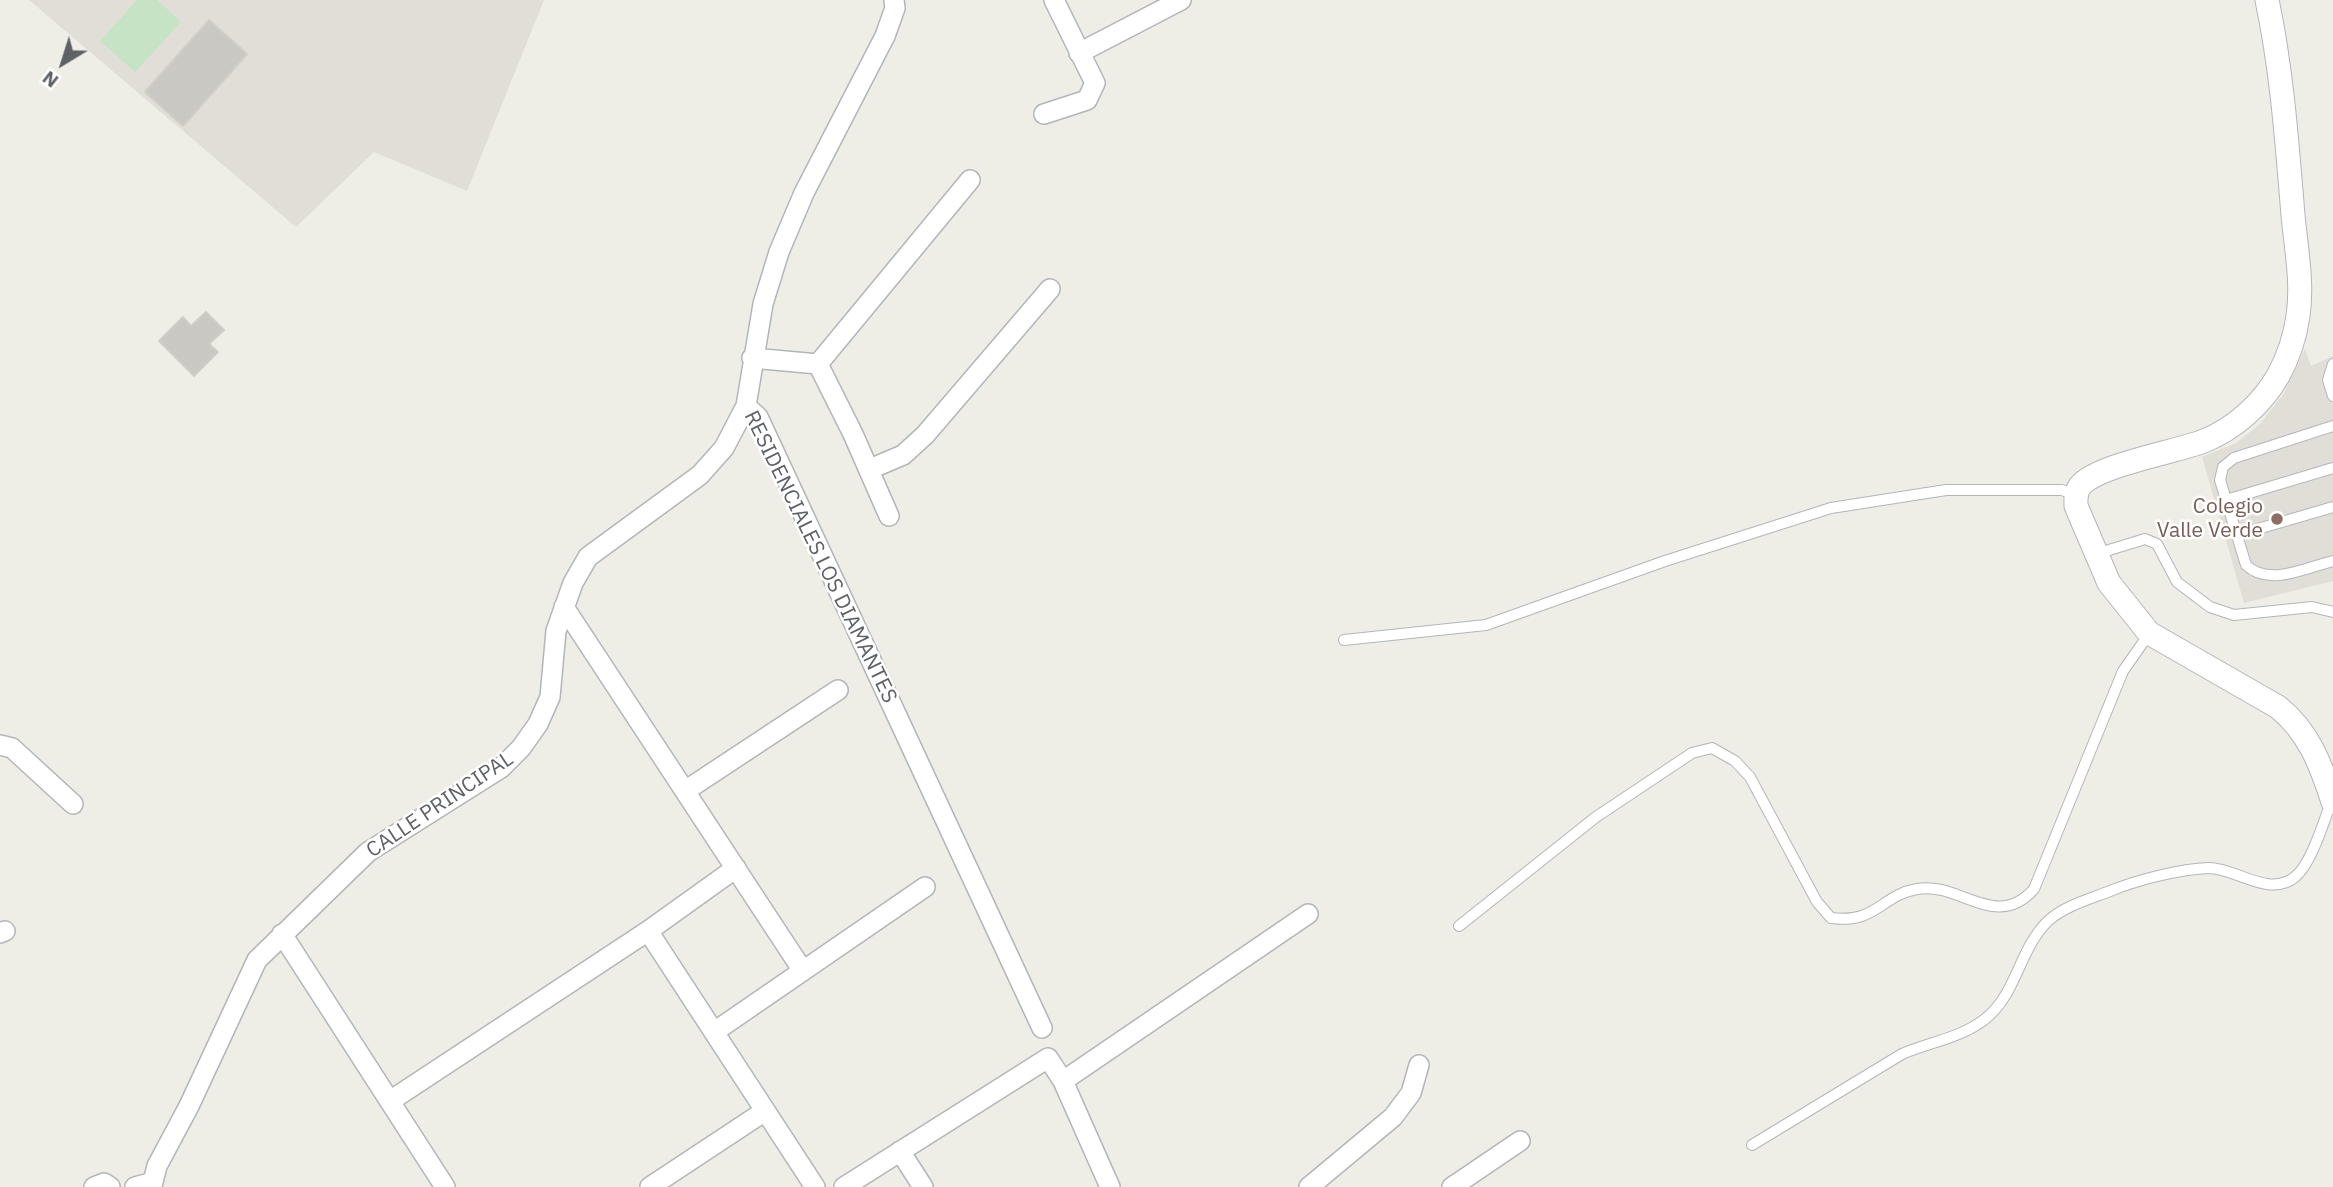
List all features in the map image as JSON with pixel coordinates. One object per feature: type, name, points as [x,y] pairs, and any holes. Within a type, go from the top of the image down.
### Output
[{"type":"street","name":"RESIDENCIALES LOS DIAMANTES","points":[[894,0],[895,8],[885,36],[804,193],[779,252],[752,358],[746,406],[758,417],[1042,1028]]},
{"type":"street","points":[[1044,114],[1087,100],[1095,83],[1054,0]]},
{"type":"street","points":[[1079,53],[1181,0]]},
{"type":"street","points":[[2267,0],[2284,117],[2299,282],[2298,314],[2291,347],[2278,377],[2258,403],[2233,425],[2204,441],[2098,474],[2080,486],[2076,495],[2076,506],[2109,583],[2149,633],[2278,706],[2294,720],[2305,733],[2333,801]]},
{"type":"street","points":[[818,364],[970,180]]},
{"type":"street","points":[[870,469],[903,455],[925,435],[1050,289]]},
{"type":"street","points":[[752,358],[818,364]]},
{"type":"street","points":[[818,364],[870,469],[889,516]]},
{"type":"street","name":"CALLE PRINCIPAL","points":[[148,1185],[189,1106],[257,960],[368,852],[501,768],[522,748],[538,724],[550,697],[556,631],[564,607],[588,557],[701,475],[724,448],[746,406]]},
{"type":"street","points":[[564,607],[803,971]]},
{"type":"street","points":[[685,791],[838,690]]},
{"type":"street","points":[[0,745],[12,748],[74,804]]},
{"type":"street","points":[[390,1101],[648,931],[736,868]]},
{"type":"street","points":[[714,1032],[925,887]]},
{"type":"street","points":[[1063,1081],[1308,914]]},
{"type":"street","points":[[648,931],[815,1187]]},
{"type":"street","points":[[282,934],[445,1187]]},
{"type":"street","points":[[844,1187],[1045,1059],[1051,1059],[1110,1187]]},
{"type":"street","points":[[1309,1187],[1393,1117],[1411,1093],[1419,1065]]},
{"type":"street","points":[[650,1187],[765,1111]]},
{"type":"street","points":[[1452,1187],[1520,1141]]},
{"type":"street","points":[[900,1151],[923,1187]]},
{"type":"street","points":[[94,1187],[104,1183],[110,1187]]},
{"type":"lane","points":[[2333,364],[2328,380],[2333,396]]},
{"type":"lane","points":[[2333,426],[2234,458],[2223,467],[2220,480],[2246,565],[2256,574],[2270,577],[2333,561]]},
{"type":"lane","points":[[2226,499],[2333,468]]},
{"type":"lane","points":[[1344,640],[1486,625],[1665,561],[1831,508],[1946,490],[2062,490],[2076,495]]},
{"type":"lane","points":[[2237,535],[2333,507]]},
{"type":"lane","points":[[2096,554],[2145,539],[2157,544],[2177,582],[2210,607],[2234,615],[2312,607],[2333,612]]},
{"type":"lane","points":[[1459,926],[1596,817],[1692,753],[1712,748],[1735,761],[1750,777],[1817,902],[1831,918],[1847,920],[1867,916],[1915,888],[1936,888],[1977,903],[1996,906],[2022,902],[2034,889],[2123,671],[2149,633]]},
{"type":"lane","points":[[1752,1145],[1902,1054],[1928,1043],[1964,1034],[1986,1018],[2005,999],[2034,940],[2048,921],[2072,906],[2132,882],[2208,868],[2232,871],[2254,882],[2277,884],[2295,877],[2304,865],[2333,801]]},
{"type":"shaded area","points":[[29,0],[544,0],[467,191],[374,152],[296,227]]},
{"type":"shaded area","name":"Colegio Valle Verde","points":[[2305,349],[2311,366],[2333,356],[2333,581],[2244,603],[2202,457],[2236,443],[2260,424],[2284,393]]},
{"type":"green space","points":[[137,0],[157,0],[181,22],[135,72],[100,41]]},
{"type":"building","points":[[209,20],[247,54],[183,126],[145,92]]},
{"type":"building","points":[[206,312],[224,330],[209,344],[218,352],[194,376],[159,341],[183,317],[191,326]]},
{"type":"place","name":"Colegio Valle Verde","points":[[2277,519]]}]
